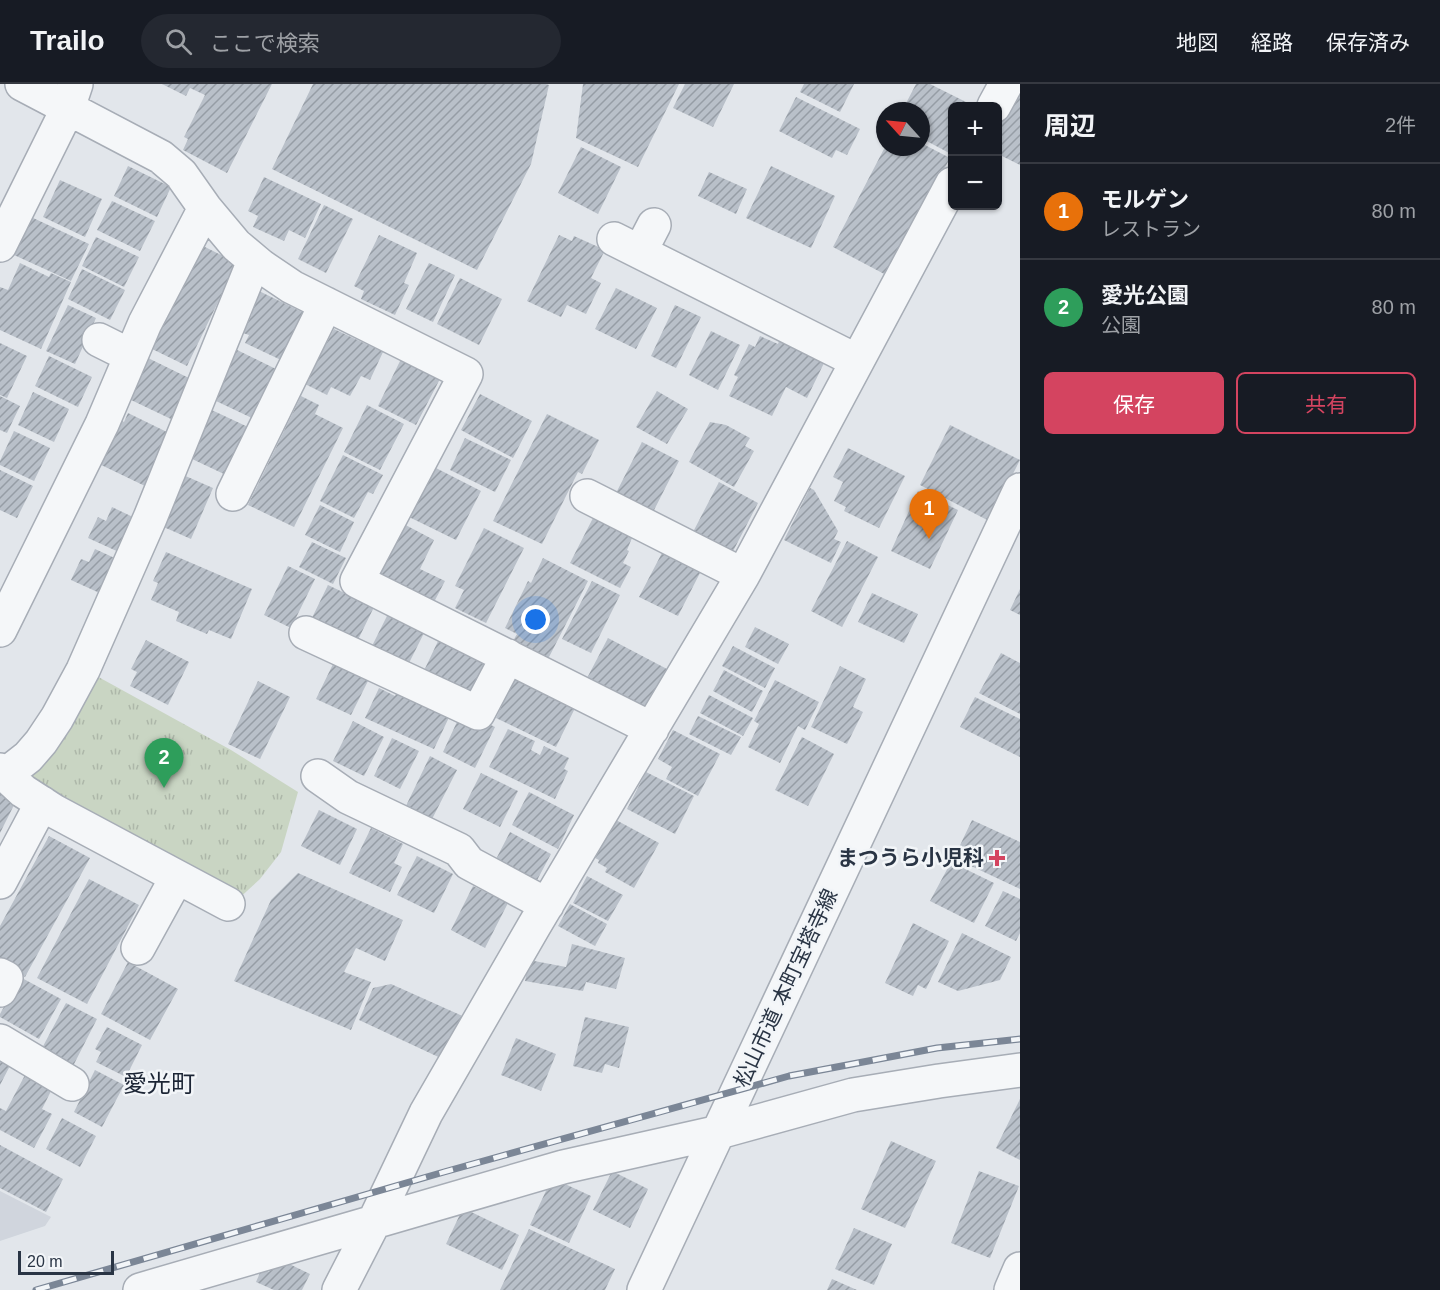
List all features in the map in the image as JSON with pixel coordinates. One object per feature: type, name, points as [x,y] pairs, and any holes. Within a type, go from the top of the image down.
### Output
[{"type":"street","points":[[22,84],[72,96],[161,157],[181,174],[205,208],[236,245],[254,261],[292,286],[466,374],[357,581],[652,729]]},
{"type":"street","points":[[996,102],[1006,84]]},
{"type":"street","points":[[0,245],[72,96]]},
{"type":"street","points":[[339,1290],[426,1113],[743,575],[948,191]]},
{"type":"street","points":[[0,630],[102,424],[145,323],[205,208]]},
{"type":"street","points":[[636,238],[857,361]]},
{"type":"street","points":[[228,904],[42,803],[23,791],[3,772],[28,757],[41,742],[83,670],[150,518],[254,261]]},
{"type":"street","points":[[233,494],[326,304]]},
{"type":"street","points":[[99,340],[131,356]]},
{"type":"street","name":"松山市道 本町宝塔寺線","points":[[644,1290],[1020,490]]},
{"type":"street","points":[[587,496],[743,575]]},
{"type":"street","points":[[306,633],[478,713],[508,656]]},
{"type":"street","points":[[318,776],[348,797],[459,850],[470,863],[547,905]]},
{"type":"street","points":[[0,882],[42,803]]},
{"type":"street","points":[[138,948],[177,877]]},
{"type":"street","points":[[0,975],[6,978],[0,990]]},
{"type":"street","points":[[0,1041],[72,1084]]},
{"type":"street","points":[[140,1290],[563,1167],[718,1132],[853,1095],[939,1080],[1020,1070]]},
{"type":"street","points":[[1011,1290],[1020,1269]]},
{"type":"shaded area","points":[[0,1191],[51,1217],[45,1226],[0,1241]]},
{"type":"green space","points":[[93,674],[231,750],[298,792],[281,852],[260,879],[235,902],[31,784],[34,767]]},
{"type":"building","points":[[162,84],[272,84],[227,173],[183,150],[188,139],[184,137],[205,95],[190,88],[186,96]]},
{"type":"building","points":[[313,84],[549,85],[531,164],[477,270],[272,169]]},
{"type":"building","points":[[583,84],[679,84],[638,167],[576,138]]},
{"type":"building","points":[[685,84],[734,84],[713,127],[673,108]]},
{"type":"building","points":[[804,84],[854,84],[840,112],[800,92]]},
{"type":"building","points":[[916,84],[930,84],[966,102],[948,102],[948,152],[930,143],[930,102],[907,102]]},
{"type":"building","points":[[1017,91],[1020,93],[1020,165],[1002,156],[1002,121]]},
{"type":"building","points":[[796,97],[860,129],[847,155],[836,150],[832,158],[779,131]]},
{"type":"building","points":[[581,147],[621,167],[598,214],[558,193]]},
{"type":"building","points":[[930,148],[948,157],[948,162],[888,276],[833,247],[880,156],[930,156]]},
{"type":"building","points":[[128,166],[171,187],[157,217],[114,196]]},
{"type":"building","points":[[771,166],[835,196],[811,248],[746,218]]},
{"type":"building","points":[[709,172],[747,189],[736,214],[698,196]]},
{"type":"building","points":[[264,177],[321,204],[305,238],[289,230],[284,241],[253,227],[258,216],[248,211]]},
{"type":"building","points":[[60,180],[102,199],[85,237],[43,217]]},
{"type":"building","points":[[112,201],[155,221],[140,251],[97,230]]},
{"type":"building","points":[[324,205],[353,219],[326,273],[298,259]]},
{"type":"building","points":[[31,217],[89,244],[71,281],[14,255]]},
{"type":"building","points":[[379,235],[417,253],[404,283],[409,285],[395,315],[361,299],[364,291],[354,286]]},
{"type":"building","points":[[559,235],[572,241],[574,236],[605,250],[591,278],[601,283],[586,314],[567,305],[561,317],[527,301]]},
{"type":"building","points":[[96,237],[139,257],[124,287],[82,266]]},
{"type":"building","points":[[199,244],[237,263],[187,366],[148,347]]},
{"type":"building","points":[[20,263],[49,277],[51,273],[71,282],[41,349],[0,330],[0,287],[8,290]]},
{"type":"building","points":[[429,263],[455,275],[433,322],[406,309]]},
{"type":"building","points":[[82,269],[125,290],[110,320],[68,299]]},
{"type":"building","points":[[460,278],[502,299],[479,345],[437,324]]},
{"type":"building","points":[[616,288],[657,308],[636,349],[595,329]]},
{"type":"building","points":[[257,290],[304,313],[281,360],[245,343],[249,335],[243,333],[252,314],[247,311]]},
{"type":"building","points":[[68,305],[96,318],[75,364],[46,351]]},
{"type":"building","points":[[675,305],[701,317],[676,368],[651,356]]},
{"type":"building","points":[[334,329],[383,352],[370,380],[361,376],[350,396],[331,387],[327,395],[301,382],[319,343],[325,346]]},
{"type":"building","points":[[711,331],[740,345],[718,390],[689,375]]},
{"type":"building","points":[[760,336],[778,344],[779,341],[824,363],[807,398],[786,387],[772,416],[729,396],[738,377],[734,375],[749,344],[755,347]]},
{"type":"building","points":[[0,343],[27,356],[7,398],[0,395]]},
{"type":"building","points":[[229,346],[278,370],[254,419],[216,401],[220,391],[215,388]]},
{"type":"building","points":[[49,356],[92,377],[78,407],[35,386]]},
{"type":"building","points":[[402,357],[441,377],[416,425],[378,406]]},
{"type":"building","points":[[148,358],[193,380],[173,420],[129,399]]},
{"type":"building","points":[[657,391],[688,409],[667,444],[636,427]]},
{"type":"building","points":[[33,392],[69,409],[54,442],[18,425]]},
{"type":"building","points":[[480,394],[532,421],[513,458],[461,430]]},
{"type":"building","points":[[0,396],[20,406],[7,433],[0,430]]},
{"type":"building","points":[[301,396],[319,405],[315,414],[343,428],[294,527],[248,505]]},
{"type":"building","points":[[201,405],[248,427],[226,475],[190,458]]},
{"type":"building","points":[[367,405],[404,424],[380,470],[344,452]]},
{"type":"building","points":[[128,413],[169,433],[145,486],[95,462],[116,418],[124,422]]},
{"type":"building","points":[[547,414],[599,440],[582,474],[578,472],[542,544],[493,521]]},
{"type":"building","points":[[710,422],[726,425],[750,438],[745,446],[754,451],[734,487],[689,462]]},
{"type":"building","points":[[950,425],[1020,460],[989,521],[920,485]]},
{"type":"building","points":[[14,431],[50,448],[34,481],[0,465]]},
{"type":"building","points":[[465,438],[511,460],[495,492],[450,470]]},
{"type":"building","points":[[642,442],[679,461],[650,518],[613,499]]},
{"type":"building","points":[[848,448],[905,476],[879,528],[844,511],[846,507],[834,501],[843,482],[833,477]]},
{"type":"building","points":[[343,455],[383,475],[373,494],[368,492],[354,518],[320,501]]},
{"type":"building","points":[[434,467],[481,491],[456,540],[409,517]]},
{"type":"building","points":[[0,470],[33,486],[17,518],[0,510]]},
{"type":"building","points":[[181,474],[213,488],[191,539],[159,525]]},
{"type":"building","points":[[719,482],[758,503],[729,559],[693,532]]},
{"type":"building","points":[[810,488],[814,490],[838,531],[834,539],[841,542],[831,563],[784,540]]},
{"type":"building","points":[[918,491],[958,510],[930,569],[891,551]]},
{"type":"building","points":[[320,505],[354,522],[340,552],[305,535]]},
{"type":"building","points":[[112,507],[137,519],[121,553],[88,538],[98,517],[106,521]]},
{"type":"building","points":[[593,518],[632,538],[623,563],[631,567],[620,588],[570,563]]},
{"type":"building","points":[[398,521],[434,540],[420,569],[445,581],[433,604],[372,573]]},
{"type":"building","points":[[484,528],[524,548],[486,623],[455,608],[464,590],[455,586]]},
{"type":"building","points":[[847,541],[878,557],[842,627],[811,611]]},
{"type":"building","points":[[312,542],[346,558],[333,584],[299,567]]},
{"type":"building","points":[[95,549],[119,560],[104,595],[71,580],[81,559],[89,562]]},
{"type":"building","points":[[663,551],[701,571],[678,616],[639,597]]},
{"type":"building","points":[[166,552],[252,589],[231,639],[209,630],[207,634],[176,621],[179,612],[151,600],[158,583],[153,581]]},
{"type":"building","points":[[543,558],[588,581],[548,659],[513,641],[517,634],[505,628],[528,581],[531,583]]},
{"type":"building","points":[[288,566],[315,579],[291,628],[264,615]]},
{"type":"building","points":[[592,581],[620,595],[591,653],[562,639]]},
{"type":"building","points":[[328,585],[374,607],[355,646],[309,624]]},
{"type":"building","points":[[1020,589],[1020,615],[1010,610]]},
{"type":"building","points":[[872,593],[918,614],[904,643],[858,622]]},
{"type":"building","points":[[390,610],[426,629],[405,671],[369,652]]},
{"type":"building","points":[[755,627],[789,644],[778,664],[745,647]]},
{"type":"building","points":[[608,638],[667,669],[645,710],[586,680]]},
{"type":"building","points":[[439,639],[488,663],[470,701],[421,677]]},
{"type":"building","points":[[146,640],[189,662],[168,705],[130,686],[137,672],[131,669]]},
{"type":"building","points":[[733,646],[775,668],[765,688],[722,666]]},
{"type":"building","points":[[1001,653],[1020,663],[1020,714],[979,693]]},
{"type":"building","points":[[334,662],[369,679],[351,715],[316,699]]},
{"type":"building","points":[[840,666],[866,679],[853,707],[863,712],[847,744],[811,727]]},
{"type":"building","points":[[724,670],[763,691],[752,712],[713,691]]},
{"type":"building","points":[[516,675],[577,704],[556,747],[496,718]]},
{"type":"building","points":[[775,680],[819,702],[805,730],[798,726],[780,763],[748,747],[759,724],[754,721]]},
{"type":"building","points":[[258,681],[290,697],[260,759],[228,744]]},
{"type":"building","points":[[399,686],[452,711],[434,749],[365,718],[379,688],[395,696]]},
{"type":"building","points":[[709,695],[753,718],[743,736],[700,713]]},
{"type":"building","points":[[975,697],[1020,719],[1020,757],[960,727]]},
{"type":"building","points":[[462,711],[495,727],[475,768],[443,752]]},
{"type":"building","points":[[698,716],[741,737],[731,755],[689,734]]},
{"type":"building","points":[[353,721],[384,737],[364,776],[333,761]]},
{"type":"building","points":[[508,729],[535,741],[531,750],[540,755],[544,746],[569,758],[564,769],[568,771],[555,799],[489,767]]},
{"type":"building","points":[[673,730],[720,754],[698,796],[666,779],[672,767],[658,759]]},
{"type":"building","points":[[802,737],[834,754],[808,806],[775,790]]},
{"type":"building","points":[[392,738],[419,751],[400,789],[374,776]]},
{"type":"building","points":[[430,756],[457,770],[430,823],[404,810]]},
{"type":"building","points":[[646,772],[694,796],[675,834],[627,809]]},
{"type":"building","points":[[481,773],[518,791],[500,827],[463,809]]},
{"type":"building","points":[[529,792],[574,815],[558,849],[512,825]]},
{"type":"building","points":[[0,793],[16,801],[0,833]]},
{"type":"building","points":[[319,810],[357,829],[340,865],[301,846]]},
{"type":"building","points":[[616,820],[659,843],[634,888],[605,872],[607,868],[598,863],[599,860],[595,858]]},
{"type":"building","points":[[972,820],[1020,842],[1020,889],[954,858]]},
{"type":"building","points":[[371,828],[403,844],[394,863],[402,867],[390,892],[349,873]]},
{"type":"building","points":[[510,832],[551,854],[535,884],[494,863]]},
{"type":"building","points":[[49,836],[90,858],[25,977],[0,963],[0,926]]},
{"type":"building","points":[[417,856],[453,874],[434,913],[397,895]]},
{"type":"building","points":[[951,862],[994,883],[974,923],[930,901]]},
{"type":"building","points":[[298,873],[403,920],[385,961],[356,948],[344,972],[371,982],[351,1030],[234,981],[271,900]]},
{"type":"building","points":[[587,876],[623,895],[608,921],[573,903]]},
{"type":"building","points":[[89,879],[139,905],[87,1004],[37,978]]},
{"type":"building","points":[[473,886],[508,903],[485,948],[451,930]]},
{"type":"building","points":[[1003,891],[1020,899],[1020,933],[1016,941],[985,926]]},
{"type":"building","points":[[570,904],[607,924],[595,946],[558,926]]},
{"type":"building","points":[[913,923],[949,941],[926,989],[918,985],[913,996],[885,983]]},
{"type":"building","points":[[962,933],[1011,957],[1000,980],[958,991],[938,982]]},
{"type":"building","points":[[572,944],[625,958],[616,989],[586,982],[583,991],[525,981],[529,960],[566,967]]},
{"type":"building","points":[[128,962],[178,989],[150,1040],[101,1014]]},
{"type":"building","points":[[20,977],[61,999],[39,1039],[0,1017]]},
{"type":"building","points":[[391,984],[467,1018],[447,1061],[359,1020],[373,988]]},
{"type":"building","points":[[66,1003],[97,1019],[72,1068],[40,1052]]},
{"type":"building","points":[[585,1017],[629,1027],[619,1068],[605,1064],[602,1073],[573,1066]]},
{"type":"building","points":[[107,1027],[142,1045],[126,1077],[96,1062],[101,1052],[95,1049]]},
{"type":"building","points":[[516,1038],[556,1054],[541,1091],[501,1075]]},
{"type":"building","points":[[0,1053],[13,1060],[0,1085]]},
{"type":"building","points":[[95,1070],[124,1085],[102,1127],[74,1112]]},
{"type":"building","points":[[25,1075],[52,1089],[42,1109],[52,1114],[34,1148],[0,1130],[0,1108],[6,1111]]},
{"type":"building","points":[[1020,1099],[1020,1160],[996,1148]]},
{"type":"building","points":[[62,1118],[96,1136],[80,1167],[46,1149]]},
{"type":"building","points":[[891,1141],[936,1161],[905,1228],[861,1209]]},
{"type":"building","points":[[0,1145],[63,1179],[46,1212],[0,1188]]},
{"type":"building","points":[[612,1171],[648,1189],[630,1228],[593,1210]]},
{"type":"building","points":[[979,1171],[1019,1186],[990,1258],[951,1243]]},
{"type":"building","points":[[552,1178],[591,1196],[569,1243],[530,1225]]},
{"type":"building","points":[[463,1208],[519,1235],[502,1270],[446,1244]]},
{"type":"building","points":[[854,1228],[892,1244],[874,1285],[835,1269]]},
{"type":"building","points":[[529,1229],[615,1269],[605,1290],[500,1290]]},
{"type":"building","points":[[281,1260],[310,1274],[302,1290],[274,1290],[256,1282],[262,1268],[269,1272],[272,1264]]},
{"type":"building","points":[[832,1279],[857,1290],[827,1290]]},
{"type":"railway","points":[[36,1290],[444,1172],[789,1076],[937,1048],[1020,1039]]},
{"type":"place","name":"モルゲン","points":[[929,539]]},
{"type":"place","name":"愛光公園","points":[[164,788]]},
{"type":"place","name":"まつうら小児科","points":[[997,858]]},
{"type":"district","name":"愛光町","points":[[159,1084]]}]
